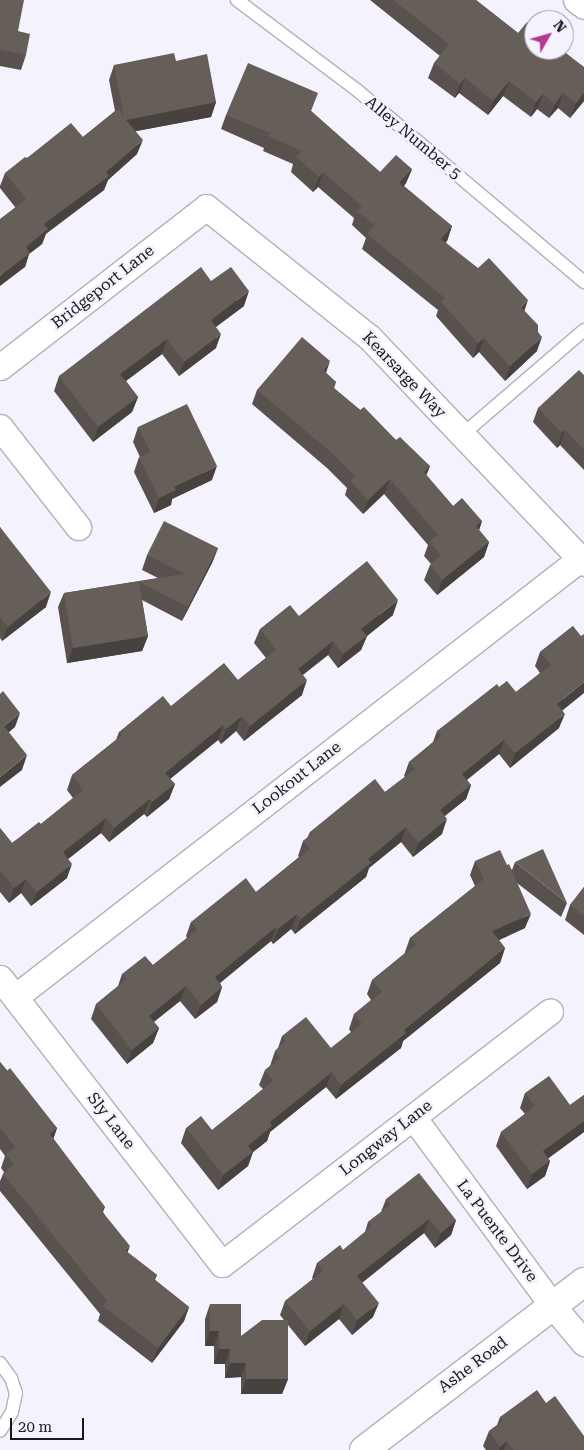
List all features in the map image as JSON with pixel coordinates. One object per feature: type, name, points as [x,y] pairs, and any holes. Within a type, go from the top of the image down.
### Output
[{"type":"street","name":"Bridgeport Lane","points":[[0,366],[206,207]]},
{"type":"street","name":"Kearsarge Way","points":[[206,207],[362,330],[582,561]]},
{"type":"street","points":[[0,427],[78,527]]},
{"type":"street","name":"Lookout Lane","points":[[7,987],[582,561]]},
{"type":"street","name":"Sly Lane","points":[[7,987],[222,1264]]},
{"type":"street","name":"Longway Lane","points":[[222,1264],[550,1011]]},
{"type":"street","name":"La Puente Drive","points":[[413,1117],[552,1305],[584,1344]]},
{"type":"street","name":"Ashe Road","points":[[364,1450],[584,1282]]},
{"type":"lane","name":"Alley Number 5","points":[[237,0],[358,91],[584,282]]},
{"type":"lane","points":[[462,435],[584,330]]},
{"type":"lane","points":[[0,1363],[11,1378],[16,1393],[12,1412],[5,1427],[0,1430]]},
{"type":"building","points":[[0,0],[24,0],[18,31],[30,34],[26,55],[0,50]]},
{"type":"building","points":[[393,0],[476,0],[518,33],[524,26],[524,60],[574,59],[584,67],[584,93],[576,103],[563,93],[555,104],[543,94],[536,102],[509,81],[493,101],[465,78],[460,84],[434,63],[449,44]]},
{"type":"building","points":[[174,53],[176,61],[207,54],[216,102],[126,120],[143,140],[106,172],[109,176],[44,224],[48,229],[26,247],[30,253],[0,276],[0,219],[26,199],[5,173],[71,123],[83,137],[118,109],[124,116],[114,65]]},
{"type":"building","points":[[248,63],[318,93],[311,111],[380,172],[396,155],[412,169],[399,183],[452,226],[441,239],[478,268],[489,258],[528,300],[521,307],[538,325],[538,332],[542,337],[510,366],[484,338],[478,343],[441,302],[445,298],[367,234],[374,225],[357,211],[362,206],[323,172],[319,177],[296,157],[302,151],[268,136],[270,133],[226,115]]},
{"type":"building","points":[[201,267],[211,281],[231,267],[249,291],[211,320],[221,334],[184,362],[167,339],[120,374],[138,397],[98,427],[59,376]]},
{"type":"building","points":[[302,337],[330,361],[323,370],[336,382],[332,387],[360,410],[364,407],[396,440],[400,437],[430,466],[424,472],[453,506],[462,498],[482,521],[476,526],[489,542],[442,580],[430,565],[441,555],[429,542],[438,535],[390,479],[368,500],[350,481],[355,476],[332,453],[257,390]]},
{"type":"building","points":[[579,370],[584,375],[584,450],[565,430],[562,433],[538,408]]},
{"type":"building","points":[[187,404],[217,466],[174,487],[176,490],[159,498],[139,457],[150,452],[138,427]]},
{"type":"building","points":[[164,521],[218,548],[188,607],[139,582],[148,636],[73,648],[64,593],[185,574],[147,555]]},
{"type":"building","points":[[0,527],[51,592],[8,627],[0,617]]},
{"type":"building","points":[[367,561],[398,600],[361,629],[367,636],[343,654],[333,641],[298,669],[307,680],[250,726],[242,716],[226,729],[223,725],[165,773],[175,784],[152,802],[150,799],[114,828],[106,818],[63,852],[72,864],[37,892],[26,879],[14,888],[0,870],[0,828],[12,843],[39,822],[41,824],[83,790],[72,775],[122,735],[119,732],[163,696],[171,706],[224,663],[238,680],[276,650],[260,629],[290,605],[299,616]]},
{"type":"building","points":[[573,626],[581,636],[584,634],[584,682],[557,704],[565,714],[515,753],[504,740],[462,774],[471,785],[440,810],[447,819],[418,843],[406,827],[368,859],[371,863],[301,919],[297,914],[278,929],[276,927],[215,977],[222,987],[201,1005],[186,986],[149,1016],[159,1028],[132,1050],[96,1004],[127,979],[122,974],[145,956],[153,965],[197,930],[191,922],[246,878],[256,892],[310,849],[303,841],[312,834],[310,832],[375,779],[385,792],[415,769],[409,762],[441,736],[437,731],[497,684],[499,687],[507,681],[516,692],[551,665],[540,652]]},
{"type":"building","points":[[3,691],[20,713],[4,726],[27,755],[0,777],[0,694]]},
{"type":"building","points":[[543,849],[567,903],[515,862]]},
{"type":"building","points":[[500,850],[507,865],[509,864],[531,914],[492,931],[505,948],[404,1030],[406,1033],[341,1085],[332,1072],[270,1122],[272,1126],[248,1146],[253,1152],[223,1175],[186,1128],[201,1116],[212,1130],[273,1081],[265,1070],[280,1058],[275,1051],[286,1041],[282,1036],[306,1017],[331,1048],[362,1024],[354,1014],[382,992],[372,980],[416,945],[410,938],[484,879],[475,861]]},
{"type":"building","points":[[584,887],[584,916],[570,905]]},
{"type":"building","points":[[0,1062],[7,1071],[10,1068],[57,1128],[50,1134],[105,1207],[101,1210],[130,1246],[125,1250],[157,1275],[154,1279],[189,1307],[158,1348],[103,1306],[107,1301],[3,1174],[14,1164],[6,1154],[15,1147],[0,1128]]},
{"type":"building","points":[[549,1076],[570,1105],[584,1095],[584,1121],[543,1151],[550,1161],[532,1174],[501,1132],[535,1106],[525,1093]]},
{"type":"building","points":[[419,1173],[456,1220],[441,1233],[429,1219],[357,1276],[379,1303],[357,1320],[344,1304],[310,1331],[285,1301],[323,1271],[317,1263],[340,1245],[343,1250],[372,1226],[368,1222],[390,1205],[386,1199]]},
{"type":"building","points":[[210,1304],[241,1304],[241,1336],[262,1320],[288,1320],[288,1379],[246,1379],[246,1363],[230,1363],[230,1349],[219,1349],[219,1331],[210,1331]]},
{"type":"building","points":[[537,1390],[546,1403],[555,1396],[584,1436],[584,1450],[513,1450],[507,1441],[500,1447],[489,1431],[503,1421],[500,1417]]}]
